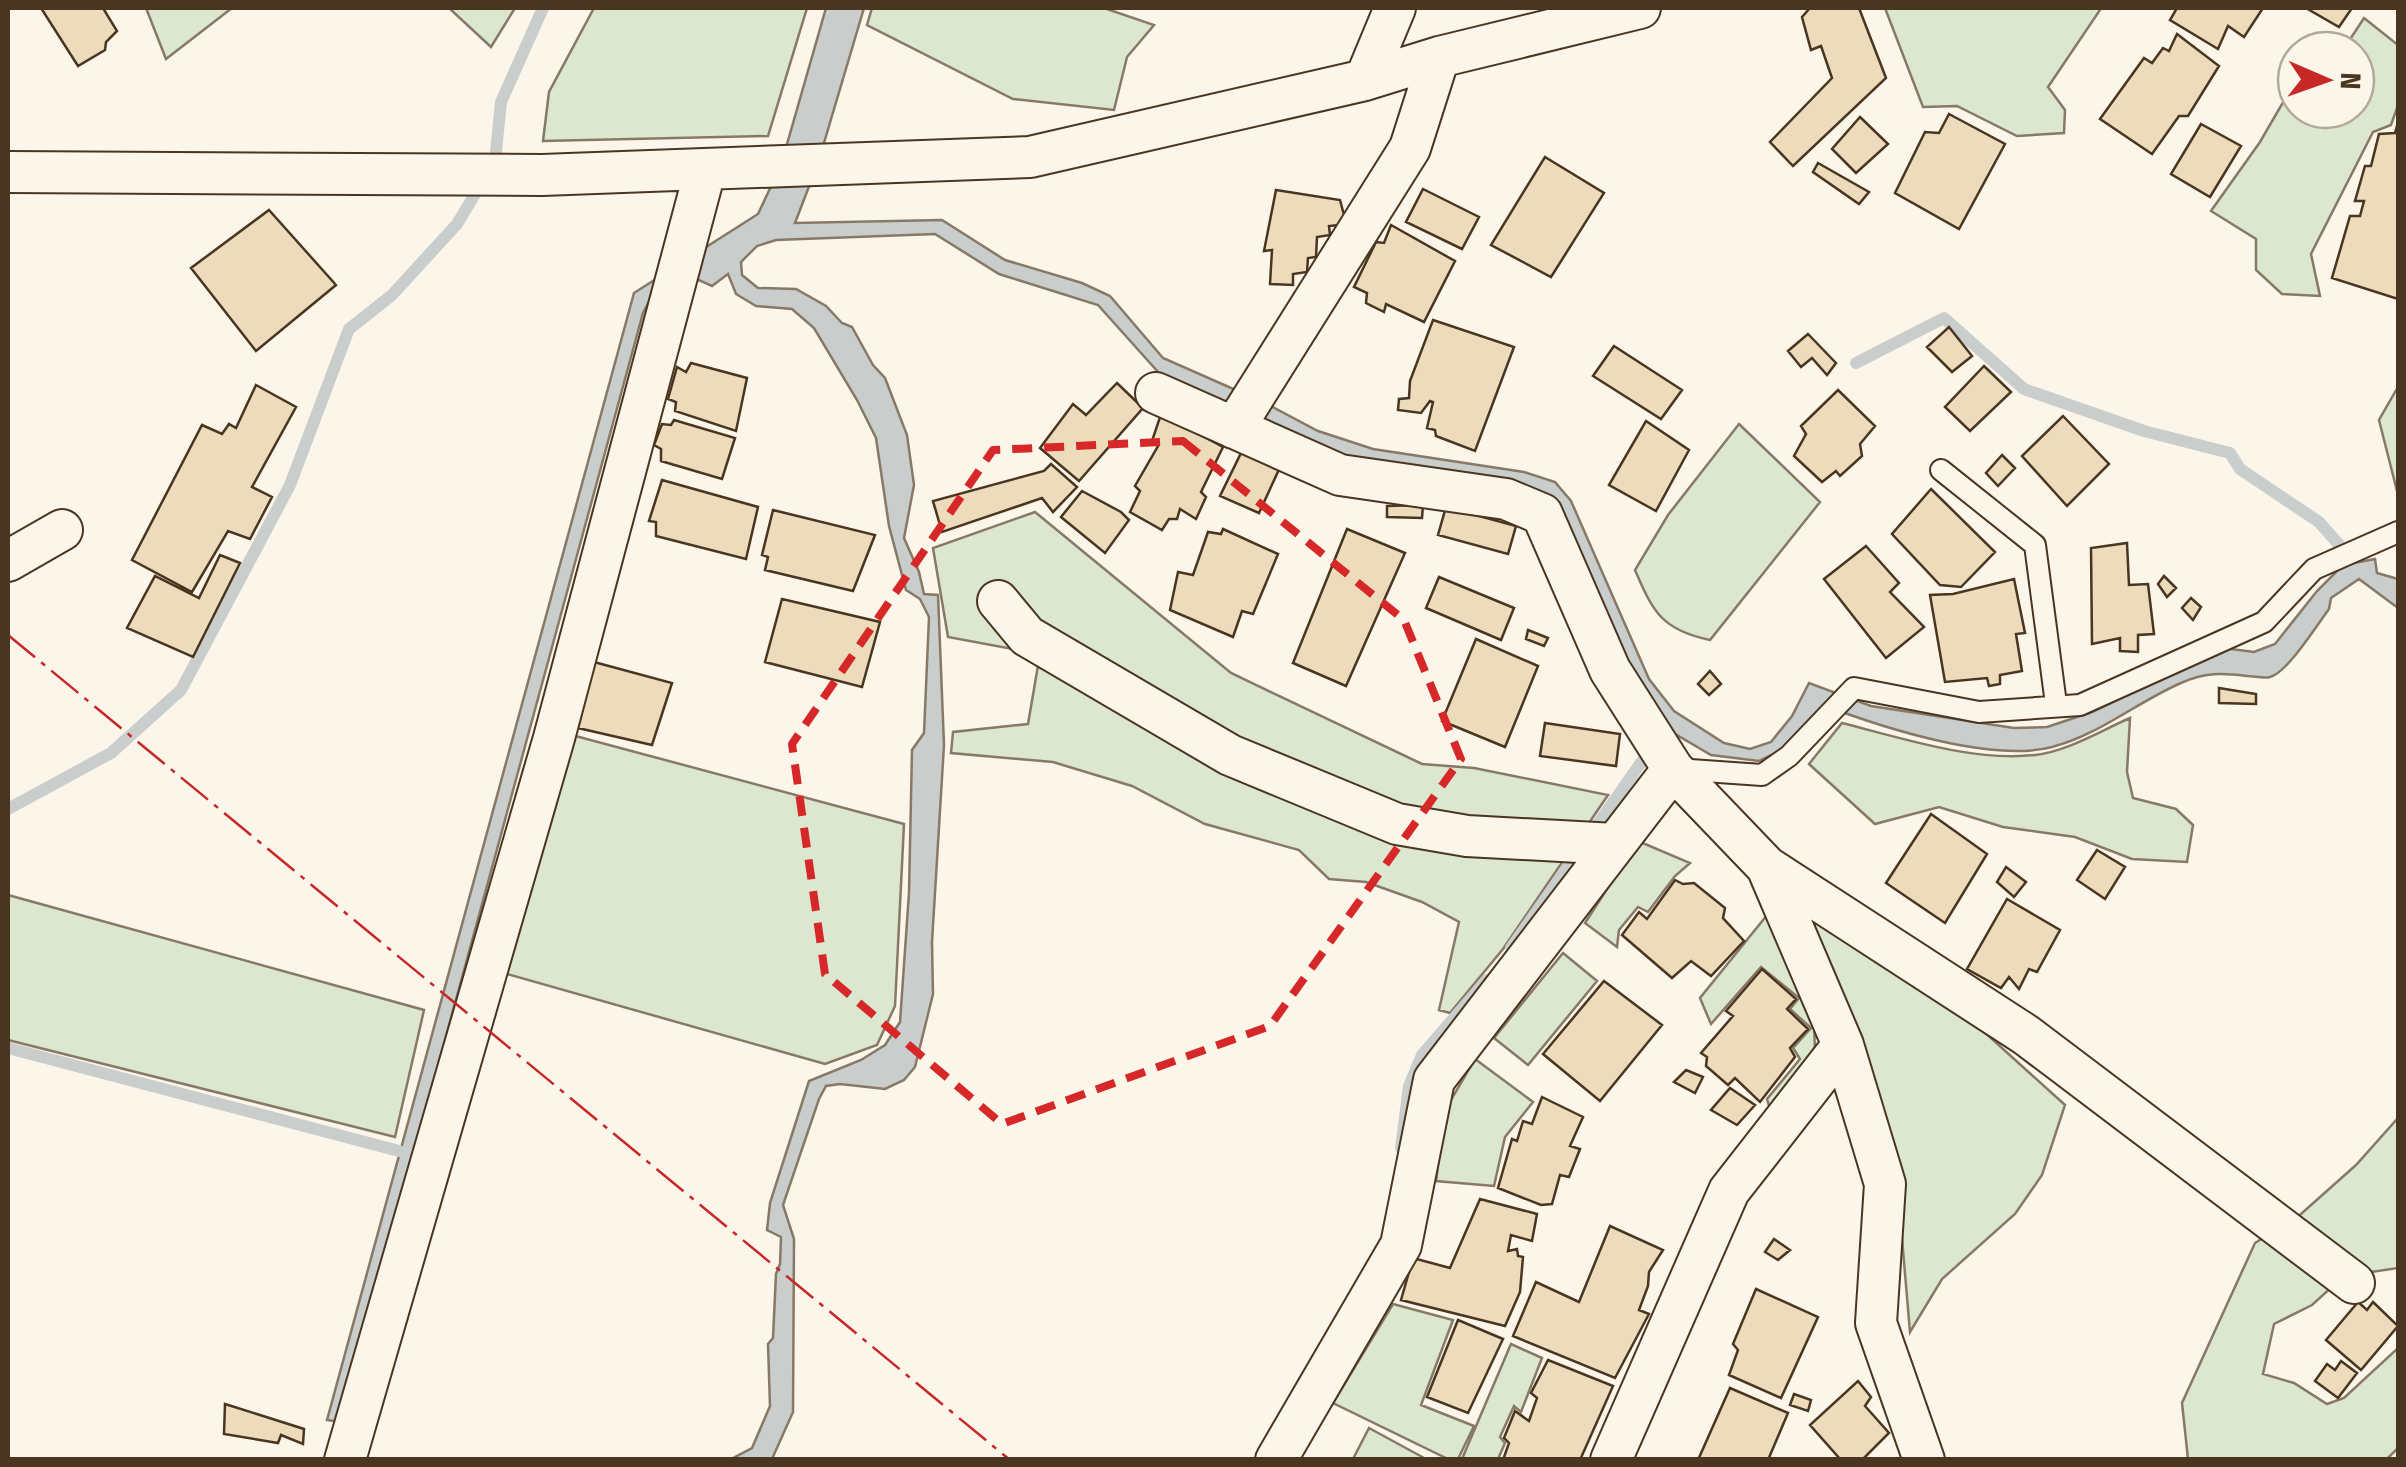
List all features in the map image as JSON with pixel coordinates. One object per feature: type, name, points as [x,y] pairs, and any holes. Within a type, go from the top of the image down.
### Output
[{"type":"street","points":[[1365,80],[1395,8]]},
{"type":"street","points":[[8,172],[542,176],[1030,157],[1365,80],[1640,8]]},
{"type":"street","points":[[1234,428],[1410,148],[1439,58]]},
{"type":"street","points":[[345,1460],[554,738],[705,172]]},
{"type":"street","points":[[1156,393],[1340,475],[1506,499],[1542,514],[1610,670],[1673,769],[1767,866],[2026,1035],[2354,1284]]},
{"type":"street","points":[[8,561],[62,530]]},
{"type":"street","points":[[998,601],[1026,636],[1230,755],[1397,824],[1466,836],[1615,844]]},
{"type":"street","points":[[1276,1460],[1402,1245],[1434,1080],[1673,769]]},
{"type":"street","points":[[1767,866],[1843,1045],[1885,1184],[1876,1324],[1924,1460]]},
{"type":"street","points":[[1612,1460],[1729,1191],[1843,1045]]},
{"type":"lane","points":[[1941,470],[2035,545],[2056,704]]},
{"type":"lane","points":[[1673,769],[1762,775],[1790,756],[1854,688],[1979,712],[2080,705],[2264,622],[2314,569],[2398,532]]},
{"type":"highlighted area","points":[[1183,441],[1404,620],[1461,759],[1270,1026],[1002,1124],[825,974],[792,744],[993,450]]},
{"type":"green space","points":[[146,8],[232,8],[166,59]]},
{"type":"green space","points":[[449,8],[515,8],[491,47]]},
{"type":"green space","points":[[594,8],[807,8],[768,136],[543,141],[549,92]]},
{"type":"green space","points":[[872,8],[1104,8],[1154,25],[1127,57],[1114,110],[1013,99],[867,25]]},
{"type":"green space","points":[[1885,8],[2099,8],[2048,87],[2065,110],[2064,133],[2017,136],[1957,106],[1923,107]]},
{"type":"green space","points":[[2364,18],[2398,45],[2398,105],[2391,125],[2373,132],[2311,254],[2320,296],[2282,294],[2256,270],[2256,239],[2211,211],[2276,114],[2276,130],[2376,130],[2376,30],[2356,30]]},
{"type":"green space","points":[[2398,387],[2398,495],[2379,420]]},
{"type":"green space","points":[[1739,424],[1820,502],[1710,640],[1681,631],[1661,617],[1635,570],[1668,515]]},
{"type":"green space","points":[[1035,512],[1231,673],[1422,764],[1474,768],[1608,795],[1503,949],[1450,1013],[1439,1010],[1459,922],[1422,902],[1366,882],[1329,879],[1299,850],[1205,824],[1132,786],[1053,762],[951,753],[953,732],[1028,724],[1040,654],[948,637],[933,548]]},
{"type":"green space","points":[[2130,718],[2127,772],[2133,798],[2176,809],[2193,825],[2187,862],[2132,859],[2075,837],[2003,827],[1939,807],[1875,824],[1809,764],[1842,723],[1938,747],[2012,756],[2060,749]]},
{"type":"green space","points":[[568,734],[904,824],[895,1006],[877,1045],[825,1064],[507,974]]},
{"type":"green space","points":[[1638,841],[1690,863],[1648,912],[1638,907],[1619,930],[1617,947],[1585,923]]},
{"type":"green space","points":[[8,895],[424,1010],[395,1137],[8,1040]]},
{"type":"green space","points":[[1772,909],[1814,1019],[1815,1054],[1770,1109],[1767,1099],[1800,1059],[1793,1048],[1811,1028],[1790,1009],[1799,998],[1761,967],[1711,1024],[1700,998]]},
{"type":"green space","points":[[1824,918],[1950,1001],[2065,1105],[2042,1175],[2015,1214],[1942,1279],[1910,1332],[1897,1180],[1805,924]]},
{"type":"green space","points":[[1563,953],[1597,981],[1528,1065],[1494,1038]]},
{"type":"green space","points":[[1475,1059],[1533,1102],[1505,1137],[1494,1186],[1436,1181],[1445,1110]]},
{"type":"green space","points":[[2398,1118],[2398,1268],[2344,1276],[2312,1305],[2274,1324],[2263,1374],[2294,1383],[2327,1404],[2344,1398],[2398,1348],[2398,1448],[2387,1459],[2188,1459],[2182,1403],[2255,1243],[2301,1214],[2356,1165]]},
{"type":"green space","points":[[1393,1304],[1453,1320],[1421,1405],[1474,1426],[1458,1459],[1448,1459],[1333,1403]]},
{"type":"green space","points":[[1511,1344],[1542,1358],[1521,1412],[1514,1406],[1500,1437],[1505,1443],[1498,1459],[1462,1459]]},
{"type":"green space","points":[[1369,1428],[1426,1459],[1353,1459]]},
{"type":"shaded area","points":[[826,8],[864,8],[818,163],[795,223],[942,220],[1005,260],[1082,283],[1110,296],[1163,358],[1318,431],[1373,449],[1524,472],[1555,482],[1571,501],[1649,679],[1674,711],[1724,743],[1750,749],[1771,742],[1792,716],[1809,683],[1871,706],[2014,728],[2047,727],[2092,712],[2224,648],[2254,652],[2275,644],[2343,565],[2375,559],[2377,573],[2398,579],[2398,608],[2359,579],[2331,598],[2329,609],[2277,674],[2262,678],[2221,674],[2190,679],[2086,735],[2052,747],[2027,751],[1968,747],[1905,732],[1823,705],[1784,749],[1759,761],[1711,755],[1665,728],[1639,693],[1560,517],[1338,458],[1159,373],[1098,305],[999,274],[935,234],[776,240],[757,246],[741,262],[742,275],[758,288],[796,289],[852,327],[873,365],[885,378],[907,435],[914,485],[904,538],[924,594],[938,595],[944,745],[932,942],[933,994],[915,1067],[904,1080],[885,1089],[826,1086],[819,1099],[783,1205],[794,1239],[793,1412],[772,1459],[731,1459],[752,1448],[770,1406],[768,1344],[773,1338],[781,1237],[767,1230],[770,1203],[809,1081],[861,1060],[885,1045],[900,1022],[909,893],[912,750],[924,733],[929,617],[920,599],[906,590],[889,526],[876,438],[857,400],[814,328],[792,309],[756,306],[736,294],[728,274],[712,286],[699,280],[650,300],[643,313],[341,1422],[327,1420],[634,293],[758,214],[781,165]]},
{"type":"building","points":[[41,8],[103,8],[117,31],[106,42],[105,50],[78,66]]},
{"type":"building","points":[[1810,8],[1859,8],[1886,78],[1793,166],[1770,142],[1832,78],[1821,46],[1811,50],[1802,17]]},
{"type":"building","points":[[2177,8],[2263,8],[2244,37],[2228,26],[2218,49],[2170,20]]},
{"type":"building","points":[[2306,8],[2352,8],[2339,27]]},
{"type":"building","points":[[2177,34],[2219,66],[2188,116],[2179,116],[2152,154],[2100,119],[2144,58],[2152,63],[2163,48],[2169,51]]},
{"type":"building","points":[[1949,114],[2005,144],[1959,229],[1895,193],[1925,132],[1939,133]]},
{"type":"building","points":[[1860,117],[1888,144],[1856,173],[1832,149]]},
{"type":"building","points":[[2398,122],[2398,299],[2332,278],[2350,216],[2360,216],[2364,201],[2355,201],[2365,166],[2371,166],[2379,134],[2395,133]]},
{"type":"building","points":[[2201,124],[2241,146],[2210,197],[2171,174]]},
{"type":"building","points":[[1545,157],[1604,193],[1551,277],[1491,245]]},
{"type":"building","points":[[1818,163],[1869,192],[1859,204],[1813,172]]},
{"type":"building","points":[[1423,189],[1479,217],[1462,249],[1406,222]]},
{"type":"building","points":[[1276,190],[1340,200],[1344,215],[1339,225],[1329,226],[1330,235],[1317,237],[1316,257],[1308,258],[1307,272],[1293,274],[1293,285],[1270,284],[1272,250],[1264,251]]},
{"type":"building","points":[[269,210],[336,285],[256,351],[191,268]]},
{"type":"building","points":[[1391,225],[1455,261],[1424,322],[1386,304],[1384,312],[1366,303],[1367,293],[1354,287],[1376,242],[1384,243]]},
{"type":"building","points":[[1433,320],[1514,347],[1475,451],[1436,436],[1435,430],[1427,428],[1433,402],[1421,413],[1398,410],[1399,399],[1409,398],[1410,381]]},
{"type":"building","points":[[1949,327],[1972,356],[1952,372],[1927,347]]},
{"type":"building","points":[[1808,334],[1836,363],[1827,375],[1812,358],[1801,367],[1788,351]]},
{"type":"building","points":[[1614,346],[1682,390],[1661,419],[1593,376]]},
{"type":"building","points":[[691,363],[747,378],[736,431],[675,411],[676,402],[668,399],[677,367],[686,372]]},
{"type":"building","points":[[1984,366],[2011,392],[1970,431],[1945,407]]},
{"type":"building","points":[[1117,383],[1143,408],[1079,481],[1040,448],[1073,404],[1086,415]]},
{"type":"building","points":[[256,385],[296,407],[252,487],[272,497],[250,539],[228,531],[192,592],[132,560],[202,425],[222,434],[229,424],[236,428]]},
{"type":"building","points":[[1838,390],[1875,426],[1860,444],[1862,456],[1840,476],[1836,471],[1822,482],[1794,456],[1806,434],[1801,426]]},
{"type":"building","points":[[1161,414],[1223,447],[1201,492],[1206,497],[1196,519],[1180,509],[1177,519],[1169,519],[1162,530],[1130,512],[1140,491],[1135,486],[1158,446],[1152,441]]},
{"type":"building","points":[[2063,416],[2109,464],[2067,506],[2022,456]]},
{"type":"building","points":[[674,420],[735,438],[722,479],[661,461],[661,449],[654,445],[662,424],[671,425]]},
{"type":"building","points":[[1646,421],[1689,450],[1656,511],[1609,485]]},
{"type":"building","points":[[1244,447],[1281,465],[1259,513],[1220,496]]},
{"type":"building","points":[[2002,455],[2015,468],[1998,486],[1986,473]]},
{"type":"building","points":[[1051,464],[1077,487],[1053,512],[1042,498],[942,532],[933,501],[1044,471]]},
{"type":"building","points":[[662,480],[758,507],[746,559],[656,536],[656,522],[649,521]]},
{"type":"building","points":[[1931,489],[1995,552],[1961,587],[1940,585],[1892,534]]},
{"type":"building","points":[[1082,491],[1129,520],[1105,553],[1061,517]]},
{"type":"building","points":[[1423,505],[1422,518],[1387,517],[1387,506]]},
{"type":"building","points":[[1446,507],[1516,526],[1508,554],[1438,535]]},
{"type":"building","points":[[773,510],[875,535],[853,591],[765,570],[768,557],[762,555]]},
{"type":"building","points":[[1223,529],[1278,554],[1253,614],[1242,611],[1233,637],[1170,610],[1178,572],[1193,575],[1208,532],[1221,534]]},
{"type":"building","points":[[1347,529],[1405,553],[1346,686],[1293,663]]},
{"type":"building","points":[[2127,543],[2129,585],[2148,584],[2154,634],[2138,635],[2138,652],[2120,651],[2120,638],[2092,644],[2091,548]]},
{"type":"building","points":[[1866,546],[1899,583],[1890,592],[1924,627],[1886,658],[1824,579]]},
{"type":"building","points":[[220,555],[240,563],[193,657],[127,628],[155,576],[199,598]]},
{"type":"building","points":[[2164,576],[2176,588],[2167,597],[2158,584]]},
{"type":"building","points":[[1439,577],[1514,608],[1501,640],[1426,608]]},
{"type":"building","points":[[2014,579],[2025,633],[2016,634],[2022,671],[2000,675],[2000,684],[1989,686],[1987,678],[1945,682],[1930,595],[1953,594]]},
{"type":"building","points":[[2191,598],[2201,607],[2193,620],[2182,608]]},
{"type":"building","points":[[782,599],[880,622],[862,687],[765,662]]},
{"type":"building","points":[[1528,630],[1548,638],[1544,646],[1526,639]]},
{"type":"building","points":[[1476,639],[1538,666],[1505,747],[1442,721]]},
{"type":"building","points":[[594,662],[672,683],[652,745],[578,728]]},
{"type":"building","points":[[1710,671],[1721,684],[1709,695],[1698,684]]},
{"type":"building","points":[[2219,688],[2256,694],[2256,704],[2219,703]]},
{"type":"building","points":[[1545,723],[1620,734],[1616,766],[1540,756]]},
{"type":"building","points":[[1931,814],[1987,854],[1945,923],[1886,883]]},
{"type":"building","points":[[2097,850],[2125,867],[2105,899],[2077,880]]},
{"type":"building","points":[[2006,867],[2026,882],[2014,897],[1997,882]]},
{"type":"building","points":[[1675,880],[1694,883],[1725,908],[1723,918],[1744,941],[1711,976],[1691,961],[1672,978],[1622,935],[1639,912],[1647,919]]},
{"type":"building","points":[[2007,899],[2060,930],[2037,972],[2029,969],[2019,989],[2009,977],[2001,988],[1967,969]]},
{"type":"building","points":[[1762,969],[1796,999],[1787,1009],[1808,1029],[1790,1048],[1795,1057],[1760,1102],[1735,1078],[1728,1085],[1706,1066],[1707,1057],[1701,1053],[1733,1016],[1726,1011]]},
{"type":"building","points":[[1604,981],[1662,1025],[1600,1101],[1543,1054]]},
{"type":"building","points":[[1686,1070],[1703,1077],[1695,1093],[1674,1082]]},
{"type":"building","points":[[1730,1088],[1755,1105],[1737,1125],[1711,1110]]},
{"type":"building","points":[[1542,1097],[1583,1117],[1570,1146],[1580,1149],[1569,1177],[1560,1175],[1552,1204],[1541,1205],[1498,1188],[1512,1139],[1517,1141],[1523,1121],[1532,1124]]},
{"type":"building","points":[[1480,1199],[1537,1214],[1532,1241],[1511,1235],[1508,1251],[1517,1249],[1518,1256],[1523,1257],[1520,1292],[1505,1326],[1401,1300],[1413,1258],[1450,1268]]},
{"type":"building","points":[[1610,1226],[1663,1250],[1649,1272],[1639,1310],[1649,1314],[1615,1378],[1513,1336],[1536,1282],[1579,1302]]},
{"type":"building","points":[[1774,1239],[1790,1250],[1778,1260],[1765,1252]]},
{"type":"building","points":[[1756,1289],[1818,1317],[1781,1398],[1729,1375],[1738,1350],[1733,1344]]},
{"type":"building","points":[[2358,1302],[2367,1310],[2373,1302],[2398,1326],[2361,1370],[2326,1340]]},
{"type":"building","points":[[1458,1320],[1503,1339],[1468,1413],[1427,1397]]},
{"type":"building","points":[[1548,1360],[1613,1386],[1580,1460],[1503,1460],[1509,1443],[1504,1438],[1515,1411],[1529,1421],[1537,1398],[1531,1393]]},
{"type":"building","points":[[2341,1361],[2357,1373],[2338,1398],[2315,1381],[2327,1364],[2335,1370]]},
{"type":"building","points":[[1858,1381],[1871,1397],[1865,1406],[1889,1433],[1862,1460],[1841,1460],[1810,1425]]},
{"type":"building","points":[[1730,1388],[1788,1413],[1768,1460],[1698,1460]]},
{"type":"building","points":[[1794,1394],[1811,1400],[1808,1411],[1790,1405]]},
{"type":"building","points":[[225,1404],[304,1429],[303,1444],[281,1435],[278,1443],[224,1434]]},
{"type":"waterway","points":[[8,809],[111,753],[181,690],[290,485],[349,329],[392,295],[457,224],[495,161],[501,102],[543,8]]},
{"type":"waterway","points":[[1856,363],[1944,318],[2024,389],[2144,431],[2230,453],[2240,469],[2319,522],[2350,557]]},
{"type":"waterway","points":[[1511,948],[1652,747]]},
{"type":"waterway","points":[[1401,1148],[1409,1086],[1422,1055],[1487,980]]},
{"type":"waterway","points":[[8,1048],[399,1151]]},
{"type":"power","points":[[8,635],[1010,1460]]}]
